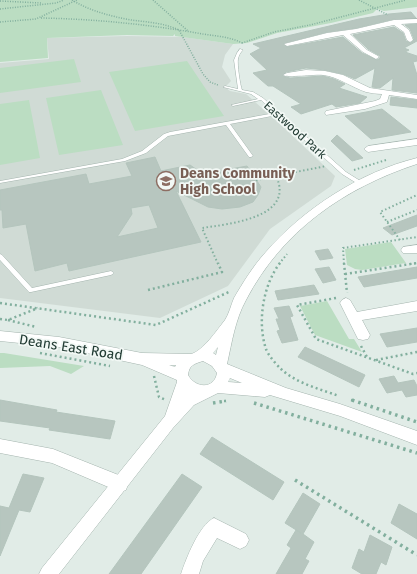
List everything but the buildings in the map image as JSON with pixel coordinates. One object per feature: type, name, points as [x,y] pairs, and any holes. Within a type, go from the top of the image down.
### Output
[{"type":"street","points":[[287,44],[397,22],[417,21]]},
{"type":"street","points":[[397,22],[407,31],[410,40]]},
{"type":"street","points":[[346,33],[365,51],[376,57]]},
{"type":"street","points":[[297,42],[303,47]]},
{"type":"street","points":[[356,53],[365,51]]},
{"type":"street","points":[[295,76],[306,72],[325,73],[340,77],[368,90],[417,97]]},
{"type":"street","points":[[329,113],[352,107],[378,103],[384,100],[386,93]]},
{"type":"street","points":[[321,109],[338,118]]},
{"type":"street","points":[[368,149],[387,152],[417,142]]},
{"type":"street","points":[[48,574],[168,423],[189,401],[210,389],[224,376],[222,366],[231,320],[240,299],[268,256],[301,222],[330,200],[360,183],[389,170],[417,161]]},
{"type":"street","points":[[346,303],[363,335]]},
{"type":"street","points":[[354,317],[417,306]]},
{"type":"street","points":[[168,423],[178,401],[182,380],[181,369],[185,363],[197,357],[231,320]]},
{"type":"street","name":"Deans East Road","points":[[0,336],[59,342],[142,359],[197,357]]},
{"type":"street","points":[[197,357],[215,360],[222,366],[284,394],[340,410],[417,438]]},
{"type":"street","name":"Deans East Road","points":[[142,359],[182,380]]},
{"type":"street","points":[[182,380],[192,390],[210,389],[284,394]]},
{"type":"street","points":[[0,446],[53,456],[120,484]]},
{"type":"street","points":[[190,574],[196,557],[214,527],[240,540]]},
{"type":"lane","points":[[240,90],[235,66],[236,58],[241,50]]},
{"type":"lane","name":"Eastwood Park","points":[[225,87],[252,93],[262,99],[344,173],[360,183]]},
{"type":"lane","points":[[233,105],[262,99]]},
{"type":"lane","points":[[0,182],[123,160],[144,152],[166,135],[277,114]]},
{"type":"lane","points":[[227,123],[251,156]]},
{"type":"lane","points":[[0,256],[31,290],[111,273]]},
{"type":"path","points":[[0,9],[56,3],[64,0]]},
{"type":"path","points":[[41,18],[77,0]]},
{"type":"path","points":[[153,0],[188,32]]},
{"type":"path","points":[[359,0],[397,22]]},
{"type":"path","points":[[73,1],[105,14],[162,25],[188,32],[236,40],[242,43],[274,32],[310,25],[406,0]]},
{"type":"path","points":[[0,1],[56,3]]},
{"type":"path","points":[[0,22],[41,18],[75,18],[107,20],[179,30]]},
{"type":"path","points":[[179,30],[203,74],[210,82],[225,87]]},
{"type":"path","points":[[241,50],[242,43]]},
{"type":"path","points":[[344,173],[387,152]]},
{"type":"path","points":[[256,180],[334,164]]},
{"type":"path","points":[[148,290],[222,272],[202,228],[263,215],[278,202],[282,189],[276,176]]},
{"type":"path","points":[[412,249],[387,222],[380,212],[417,195]]},
{"type":"path","points":[[387,222],[417,210]]},
{"type":"path","points":[[289,251],[274,271],[262,308],[262,331],[266,350],[281,369],[300,381],[417,422]]},
{"type":"path","points":[[345,274],[417,263]]},
{"type":"path","points":[[0,303],[156,325],[231,291],[235,285]]},
{"type":"path","points":[[0,319],[8,320],[38,308]]},
{"type":"path","points":[[375,360],[417,352]]},
{"type":"path","points":[[295,480],[417,555]]},
{"type":"shaded area","name":"Deans Community High School","points":[[127,36],[183,37],[233,44],[225,55],[222,67],[231,81],[225,87],[230,91],[246,94],[281,125],[335,176],[331,186],[270,229],[228,286],[160,318],[0,298],[0,63],[49,59],[47,38]]},
{"type":"green space","points":[[0,0],[417,0],[417,7],[384,11],[377,9],[373,13],[331,23],[277,33],[247,43],[233,44],[175,36],[175,34],[173,36],[127,35],[47,38],[48,58],[0,62]]},
{"type":"green space","points":[[74,59],[81,82],[0,93],[0,68]]},
{"type":"green space","points":[[187,61],[224,116],[135,131],[109,72]]},
{"type":"green space","points":[[101,90],[123,145],[59,155],[46,98]]},
{"type":"green space","points":[[29,100],[40,158],[0,165],[0,104]]},
{"type":"green space","points":[[391,242],[406,263],[362,270],[355,269],[347,265],[345,249]]},
{"type":"green space","points":[[327,301],[349,339],[354,339],[362,352],[315,335],[300,306]]},
{"type":"green space","points":[[0,353],[84,366],[71,374],[50,366],[0,368]]},
{"type":"place","name":"Deans Community High School","points":[[166,181]]}]
